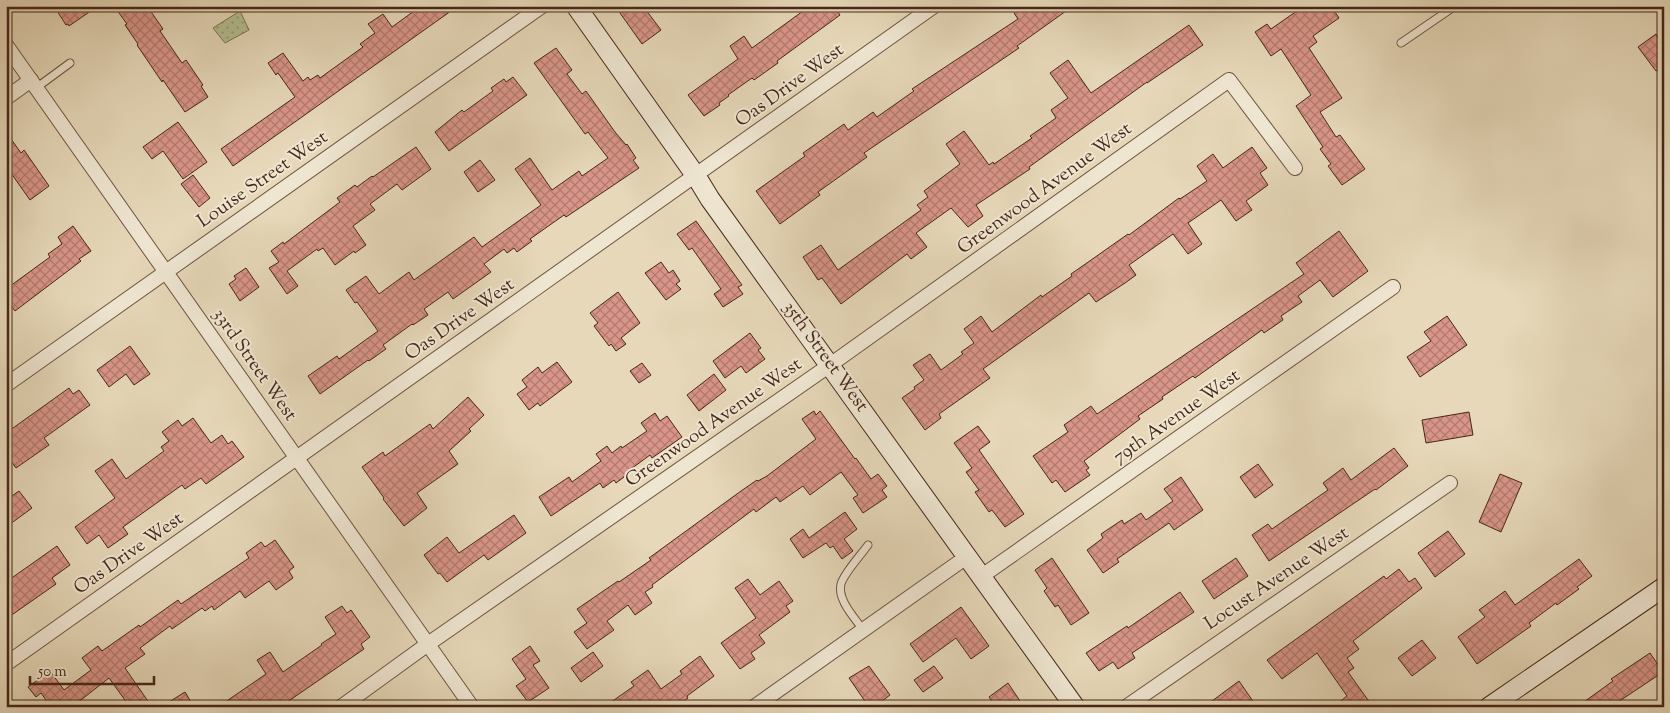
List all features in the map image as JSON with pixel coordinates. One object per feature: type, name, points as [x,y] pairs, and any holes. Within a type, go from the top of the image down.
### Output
[{"type":"street","name":"Louise Street West","points":[[6,385],[542,6]]},
{"type":"street","name":"Oas Drive West","points":[[6,664],[934,6]]},
{"type":"street","name":"35th Street West","points":[[583,9],[710,199],[1075,707]]},
{"type":"street","name":"33rd Street West","points":[[6,45],[11,61],[33,84],[472,707]]},
{"type":"street","name":"Greenwood Avenue West","points":[[341,707],[428,644],[830,365],[1230,80],[1295,168]]},
{"type":"street","points":[[6,98],[33,84]]},
{"type":"street","name":"79th Avenue West","points":[[982,576],[1393,287]]},
{"type":"street","name":"Locust Avenue West","points":[[1126,707],[1450,483]]},
{"type":"street","points":[[754,707],[968,556]]},
{"type":"street","points":[[1490,707],[1664,586]]},
{"type":"lane","points":[[1400,43],[1455,6]]},
{"type":"lane","points":[[33,84],[70,63]]},
{"type":"lane","points":[[863,630],[841,595],[841,584],[868,545]]},
{"type":"green space","points":[[240,11],[249,30],[225,43],[213,28]]},
{"type":"building","points":[[54,6],[98,6],[69,26],[68,24],[66,25]]},
{"type":"building","points":[[114,6],[147,6],[163,29],[160,31],[182,63],[186,60],[203,85],[201,86],[208,97],[185,112],[137,45],[125,25],[127,24]]},
{"type":"building","points":[[421,6],[458,6],[233,166],[221,149],[295,97],[278,73],[276,75],[268,63],[283,53],[303,81],[308,77],[310,80],[318,75],[320,78],[363,47],[360,44],[375,33],[368,24],[383,14],[392,27]]},
{"type":"building","points":[[615,6],[643,6],[661,30],[642,44]]},
{"type":"building","points":[[810,6],[834,6],[840,15],[777,61],[778,63],[728,95],[719,103],[720,105],[704,116],[688,95],[738,59],[730,46],[744,36],[752,48]]},
{"type":"building","points":[[1022,6],[1073,6],[1017,46],[1019,48],[864,153],[867,157],[818,192],[820,195],[780,224],[756,191],[805,156],[803,153],[844,124],[848,130],[873,112],[877,117],[914,91],[912,89],[1018,19],[1014,13]]},
{"type":"building","points":[[1304,6],[1331,6],[1339,18],[1313,36],[1317,42],[1309,48],[1342,98],[1320,112],[1336,137],[1340,135],[1365,169],[1342,185],[1328,166],[1331,164],[1320,149],[1323,147],[1296,106],[1311,95],[1281,49],[1271,56],[1255,32],[1267,24],[1271,29]]},
{"type":"building","points":[[1189,25],[1203,45],[1147,82],[1029,167],[1030,169],[976,205],[983,216],[968,227],[951,208],[916,233],[927,247],[911,259],[907,254],[841,304],[822,278],[818,280],[803,257],[821,245],[838,270],[921,210],[917,205],[928,197],[924,191],[960,164],[946,144],[964,131],[989,165],[993,162],[994,164],[1032,138],[1030,136],[1056,118],[1051,110],[1068,98],[1050,73],[1068,60],[1091,93]]},
{"type":"building","points":[[1656,34],[1664,46],[1664,66],[1656,71],[1638,47]]},
{"type":"building","points":[[556,48],[572,70],[567,74],[582,94],[586,91],[615,132],[627,144],[636,158],[633,160],[639,168],[566,217],[564,215],[530,239],[532,241],[517,252],[514,248],[507,253],[504,249],[484,264],[491,272],[453,299],[448,292],[424,309],[428,315],[383,345],[386,349],[320,394],[308,376],[337,356],[339,359],[378,331],[346,290],[366,276],[379,294],[409,272],[414,280],[474,237],[482,247],[541,205],[515,169],[530,158],[552,190],[579,171],[582,176],[608,158],[588,132],[585,134],[534,63]]},
{"type":"building","points":[[513,77],[527,95],[449,151],[435,132],[462,110],[464,112],[493,91],[491,88],[504,79],[506,82]]},
{"type":"building","points":[[178,122],[207,162],[183,179],[163,151],[152,159],[143,147]]},
{"type":"building","points":[[6,132],[21,153],[24,150],[49,186],[30,200],[6,166]]},
{"type":"building","points":[[416,147],[431,169],[402,190],[397,184],[370,204],[375,210],[353,226],[366,245],[335,265],[323,248],[318,251],[317,249],[287,271],[298,286],[287,294],[269,268],[279,262],[271,251],[283,242],[284,244],[340,202],[337,198],[355,185],[357,187]]},
{"type":"building","points":[[1252,147],[1267,168],[1260,173],[1268,185],[1246,201],[1252,210],[1236,221],[1221,200],[1188,223],[1202,244],[1188,254],[1173,234],[1129,265],[1136,275],[1125,283],[1096,302],[1089,293],[983,369],[990,378],[939,414],[941,418],[925,430],[902,398],[924,380],[913,365],[930,354],[941,370],[963,354],[961,352],[974,343],[964,329],[981,316],[992,332],[1041,295],[1042,297],[1072,276],[1071,274],[1179,198],[1207,181],[1197,166],[1213,154],[1223,168]]},
{"type":"building","points":[[480,160],[495,180],[478,192],[464,172]]},
{"type":"building","points":[[193,175],[210,198],[199,207],[181,184]]},
{"type":"building","points":[[696,221],[742,285],[738,287],[743,294],[723,307],[714,294],[721,289],[692,248],[689,250],[677,234]]},
{"type":"building","points":[[73,226],[91,251],[79,259],[81,261],[15,311],[6,299],[6,289],[50,257],[48,254],[62,244],[58,237]]},
{"type":"building","points":[[1339,231],[1368,271],[1333,297],[1320,280],[1298,296],[1302,302],[1281,316],[1283,320],[1264,333],[1262,330],[1195,378],[1193,376],[1162,397],[1163,399],[1138,416],[1140,419],[1084,461],[1089,468],[1086,470],[1090,475],[1065,492],[1056,480],[1052,483],[1033,456],[1068,432],[1064,425],[1091,406],[1097,414],[1304,274],[1296,263]]},
{"type":"building","points":[[661,262],[669,273],[673,270],[680,281],[676,284],[681,289],[666,300],[645,273]]},
{"type":"building","points":[[246,268],[259,287],[240,301],[229,284],[236,279],[234,276]]},
{"type":"building","points":[[618,292],[640,323],[621,338],[626,344],[616,351],[611,344],[609,346],[594,326],[598,323],[590,313]]},
{"type":"building","points":[[1447,316],[1467,345],[1420,377],[1407,357],[1431,341],[1424,332]]},
{"type":"building","points":[[750,333],[761,348],[758,350],[765,359],[746,373],[741,366],[725,378],[713,361]]},
{"type":"building","points":[[130,346],[150,374],[134,385],[126,374],[109,387],[97,370]]},
{"type":"building","points":[[557,362],[572,382],[540,406],[538,403],[529,410],[517,394],[527,387],[522,380],[538,367],[542,373]]},
{"type":"building","points":[[642,363],[651,375],[639,383],[630,371]]},
{"type":"building","points":[[714,374],[726,390],[699,411],[687,395]]},
{"type":"building","points":[[69,388],[73,394],[79,390],[90,405],[44,438],[49,445],[16,468],[6,455],[6,433]]},
{"type":"building","points":[[468,397],[484,415],[469,429],[471,431],[449,451],[458,464],[417,493],[427,508],[404,526],[362,467],[383,452],[385,456],[430,424],[433,429]]},
{"type":"building","points":[[814,411],[816,415],[820,411],[871,479],[878,474],[887,486],[882,490],[887,497],[863,513],[853,498],[858,495],[841,472],[810,495],[803,486],[780,502],[776,497],[756,512],[754,509],[652,585],[653,587],[645,592],[652,603],[635,615],[628,605],[607,621],[614,630],[587,649],[574,632],[587,623],[577,609],[651,560],[649,558],[741,491],[757,480],[767,476],[816,439],[802,419]]},
{"type":"building","points":[[1469,412],[1473,435],[1426,443],[1422,420]]},
{"type":"building","points":[[655,413],[660,421],[667,416],[682,437],[652,458],[650,455],[616,483],[614,480],[603,488],[600,483],[551,516],[539,497],[569,477],[572,482],[601,461],[596,454],[607,446],[612,453],[647,431],[641,423]]},
{"type":"building","points":[[193,418],[211,443],[222,435],[228,444],[232,441],[244,457],[206,484],[201,478],[185,489],[182,485],[123,527],[128,534],[108,548],[99,535],[87,544],[75,527],[115,498],[95,471],[112,459],[126,479],[164,451],[161,447],[169,441],[162,432],[178,420],[182,426]]},
{"type":"building","points":[[978,426],[990,442],[979,450],[1024,514],[1005,527],[992,510],[989,512],[975,492],[979,490],[966,472],[972,468],[954,443]]},
{"type":"building","points":[[1394,448],[1408,466],[1376,490],[1269,561],[1252,535],[1268,524],[1272,529],[1328,490],[1323,483],[1343,468],[1351,480]]},
{"type":"building","points":[[1258,464],[1273,485],[1255,498],[1240,477]]},
{"type":"building","points":[[1500,474],[1522,483],[1501,532],[1479,522]]},
{"type":"building","points":[[1181,477],[1203,510],[1174,530],[1169,523],[1117,559],[1119,562],[1103,573],[1087,550],[1103,538],[1101,534],[1122,520],[1124,524],[1141,513],[1146,520],[1173,501],[1164,489]]},
{"type":"building","points":[[19,491],[32,508],[6,527],[6,500]]},
{"type":"building","points":[[845,512],[857,529],[844,539],[853,551],[842,559],[833,546],[830,548],[826,543],[803,558],[790,539],[803,529],[809,538]]},
{"type":"building","points":[[514,515],[526,533],[488,560],[484,555],[447,582],[440,573],[438,574],[424,555],[447,537],[459,553]]},
{"type":"building","points":[[1448,531],[1465,554],[1435,577],[1418,553]]},
{"type":"building","points":[[275,540],[294,567],[289,571],[293,578],[276,590],[269,581],[245,598],[240,591],[214,610],[212,606],[205,611],[202,608],[172,629],[170,626],[140,648],[145,654],[125,668],[152,707],[130,707],[109,678],[72,707],[51,707],[41,693],[36,697],[28,687],[50,671],[64,690],[91,670],[82,658],[98,646],[102,651],[178,600],[181,604],[249,558],[246,553],[261,542],[265,547]]},
{"type":"building","points":[[57,546],[70,565],[52,578],[56,584],[6,619],[6,582]]},
{"type":"building","points":[[1052,558],[1089,613],[1071,625],[1058,605],[1055,607],[1044,591],[1047,588],[1035,570]]},
{"type":"building","points":[[1236,558],[1248,576],[1214,599],[1202,581]]},
{"type":"building","points":[[1579,559],[1592,576],[1577,587],[1579,589],[1529,623],[1531,626],[1477,664],[1458,637],[1485,617],[1479,610],[1505,591],[1515,605]]},
{"type":"building","points":[[1399,569],[1409,582],[1415,578],[1422,588],[1353,641],[1359,649],[1347,658],[1354,668],[1348,672],[1373,707],[1333,707],[1347,696],[1317,653],[1282,679],[1267,660],[1384,576],[1386,579]]},
{"type":"building","points":[[748,579],[760,595],[779,581],[793,601],[786,606],[790,612],[759,635],[765,643],[751,653],[755,659],[740,669],[721,643],[756,618],[735,588]]},
{"type":"building","points":[[1180,592],[1194,612],[1132,653],[1135,658],[1118,669],[1113,662],[1099,671],[1086,653],[1127,626],[1128,628]]},
{"type":"building","points":[[342,606],[347,613],[351,610],[370,637],[361,644],[364,649],[280,707],[218,707],[266,674],[257,660],[270,652],[283,672],[336,634],[325,617]]},
{"type":"building","points":[[961,607],[989,646],[971,659],[956,638],[923,662],[910,644]]},
{"type":"building","points":[[1422,640],[1436,658],[1412,676],[1398,658]]},
{"type":"building","points":[[530,646],[540,661],[533,665],[549,688],[528,702],[516,686],[526,679],[512,659]]},
{"type":"building","points":[[593,652],[603,666],[581,682],[571,668]]},
{"type":"building","points":[[1650,653],[1663,672],[1618,702],[1622,707],[1577,707],[1613,681],[1611,679]]},
{"type":"building","points":[[700,656],[714,676],[687,696],[688,698],[676,707],[604,707],[634,686],[631,682],[648,670],[661,689],[682,674],[680,671]]},
{"type":"building","points":[[869,666],[890,695],[874,707],[869,707],[849,678]]},
{"type":"building","points":[[934,666],[943,678],[923,692],[914,680]]},
{"type":"building","points":[[1239,681],[1257,707],[1204,707]]},
{"type":"building","points":[[1008,683],[1024,707],[996,707],[989,697]]},
{"type":"building","points":[[185,692],[194,707],[161,707]]}]
